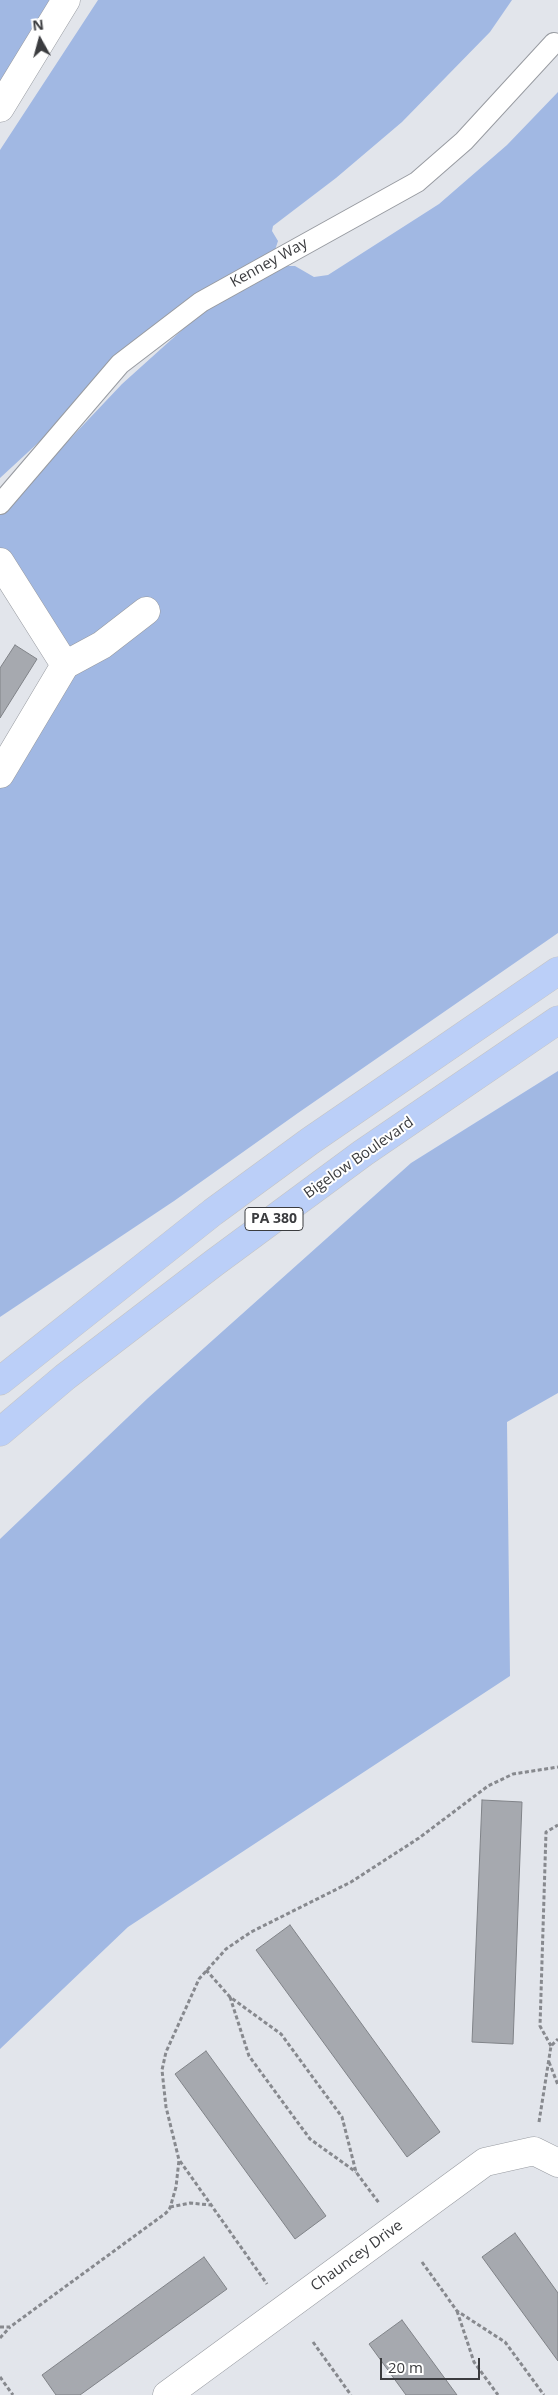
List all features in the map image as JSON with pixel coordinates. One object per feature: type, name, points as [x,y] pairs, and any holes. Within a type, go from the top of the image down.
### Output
[{"type":"main road","name":"PA 380","points":[[0,1381],[213,1212],[310,1141],[558,971]]},
{"type":"main road","name":"Bigelow Boulevard","points":[[0,1432],[64,1377],[214,1263],[363,1153],[558,1020]]},
{"type":"street","points":[[0,108],[66,0]]},
{"type":"street","points":[[0,562],[65,665]]},
{"type":"street","points":[[0,774],[65,665],[102,645],[146,611]]},
{"type":"street","name":"Chauncey Drive","points":[[167,2395],[485,2162],[534,2151],[558,2163]]},
{"type":"lane","name":"Kenney Way","points":[[0,504],[120,364],[201,302],[417,182],[464,140],[554,43]]},
{"type":"path","points":[[0,2338],[10,2326],[166,2213],[170,2208],[176,2187],[179,2160],[166,2107],[162,2070],[166,2052],[198,1979],[226,1948],[252,1932],[351,1882],[419,1838],[488,1786],[513,1774],[558,1767]]},
{"type":"path","points":[[551,2046],[540,2026],[546,1832],[558,1825]]},
{"type":"path","points":[[206,1970],[230,1997],[281,2034],[342,2117],[356,2172]]},
{"type":"path","points":[[230,1997],[249,2056],[310,2139],[356,2172],[380,2204]]},
{"type":"path","points":[[538,2130],[551,2046],[558,2039]]},
{"type":"path","points":[[548,2062],[558,2085]]},
{"type":"path","points":[[179,2160],[267,2286]]},
{"type":"path","points":[[170,2208],[190,2203],[210,2205]]},
{"type":"path","points":[[422,2262],[457,2311],[474,2362],[498,2395]]},
{"type":"path","points":[[457,2311],[505,2342],[544,2395]]},
{"type":"path","points":[[0,2327],[10,2326]]},
{"type":"path","points":[[312,2342],[351,2395]]},
{"type":"path","points":[[0,2377],[13,2395]]},
{"type":"shaded area","points":[[0,0],[66,0],[0,108]]},
{"type":"shaded area","points":[[98,0],[512,0],[490,32],[402,122],[336,178],[273,226],[272,231],[278,241],[275,250],[193,295],[128,345],[107,364],[52,430],[0,478],[0,150]]},
{"type":"shaded area","points":[[558,92],[558,933],[174,1201],[0,1317],[0,774],[65,665],[0,562],[0,508],[50,460],[122,384],[192,321],[234,290],[285,266],[295,266],[314,277],[328,275],[439,204],[507,145]]},
{"type":"shaded area","points":[[558,1071],[558,1393],[507,1422],[510,1676],[128,1927],[0,2049],[0,1539],[148,1398],[411,1163]]},
{"type":"building","points":[[15,645],[37,659],[0,718],[0,668]]},
{"type":"building","points":[[482,1800],[522,1802],[513,2044],[472,2042]]},
{"type":"building","points":[[290,1925],[440,2132],[407,2157],[256,1950]]},
{"type":"building","points":[[206,2051],[326,2216],[295,2239],[175,2074]]},
{"type":"building","points":[[515,2233],[558,2293],[558,2361],[482,2257]]},
{"type":"building","points":[[204,2257],[227,2289],[80,2395],[56,2395],[42,2375]]},
{"type":"building","points":[[402,2320],[457,2395],[406,2395],[369,2344]]}]
